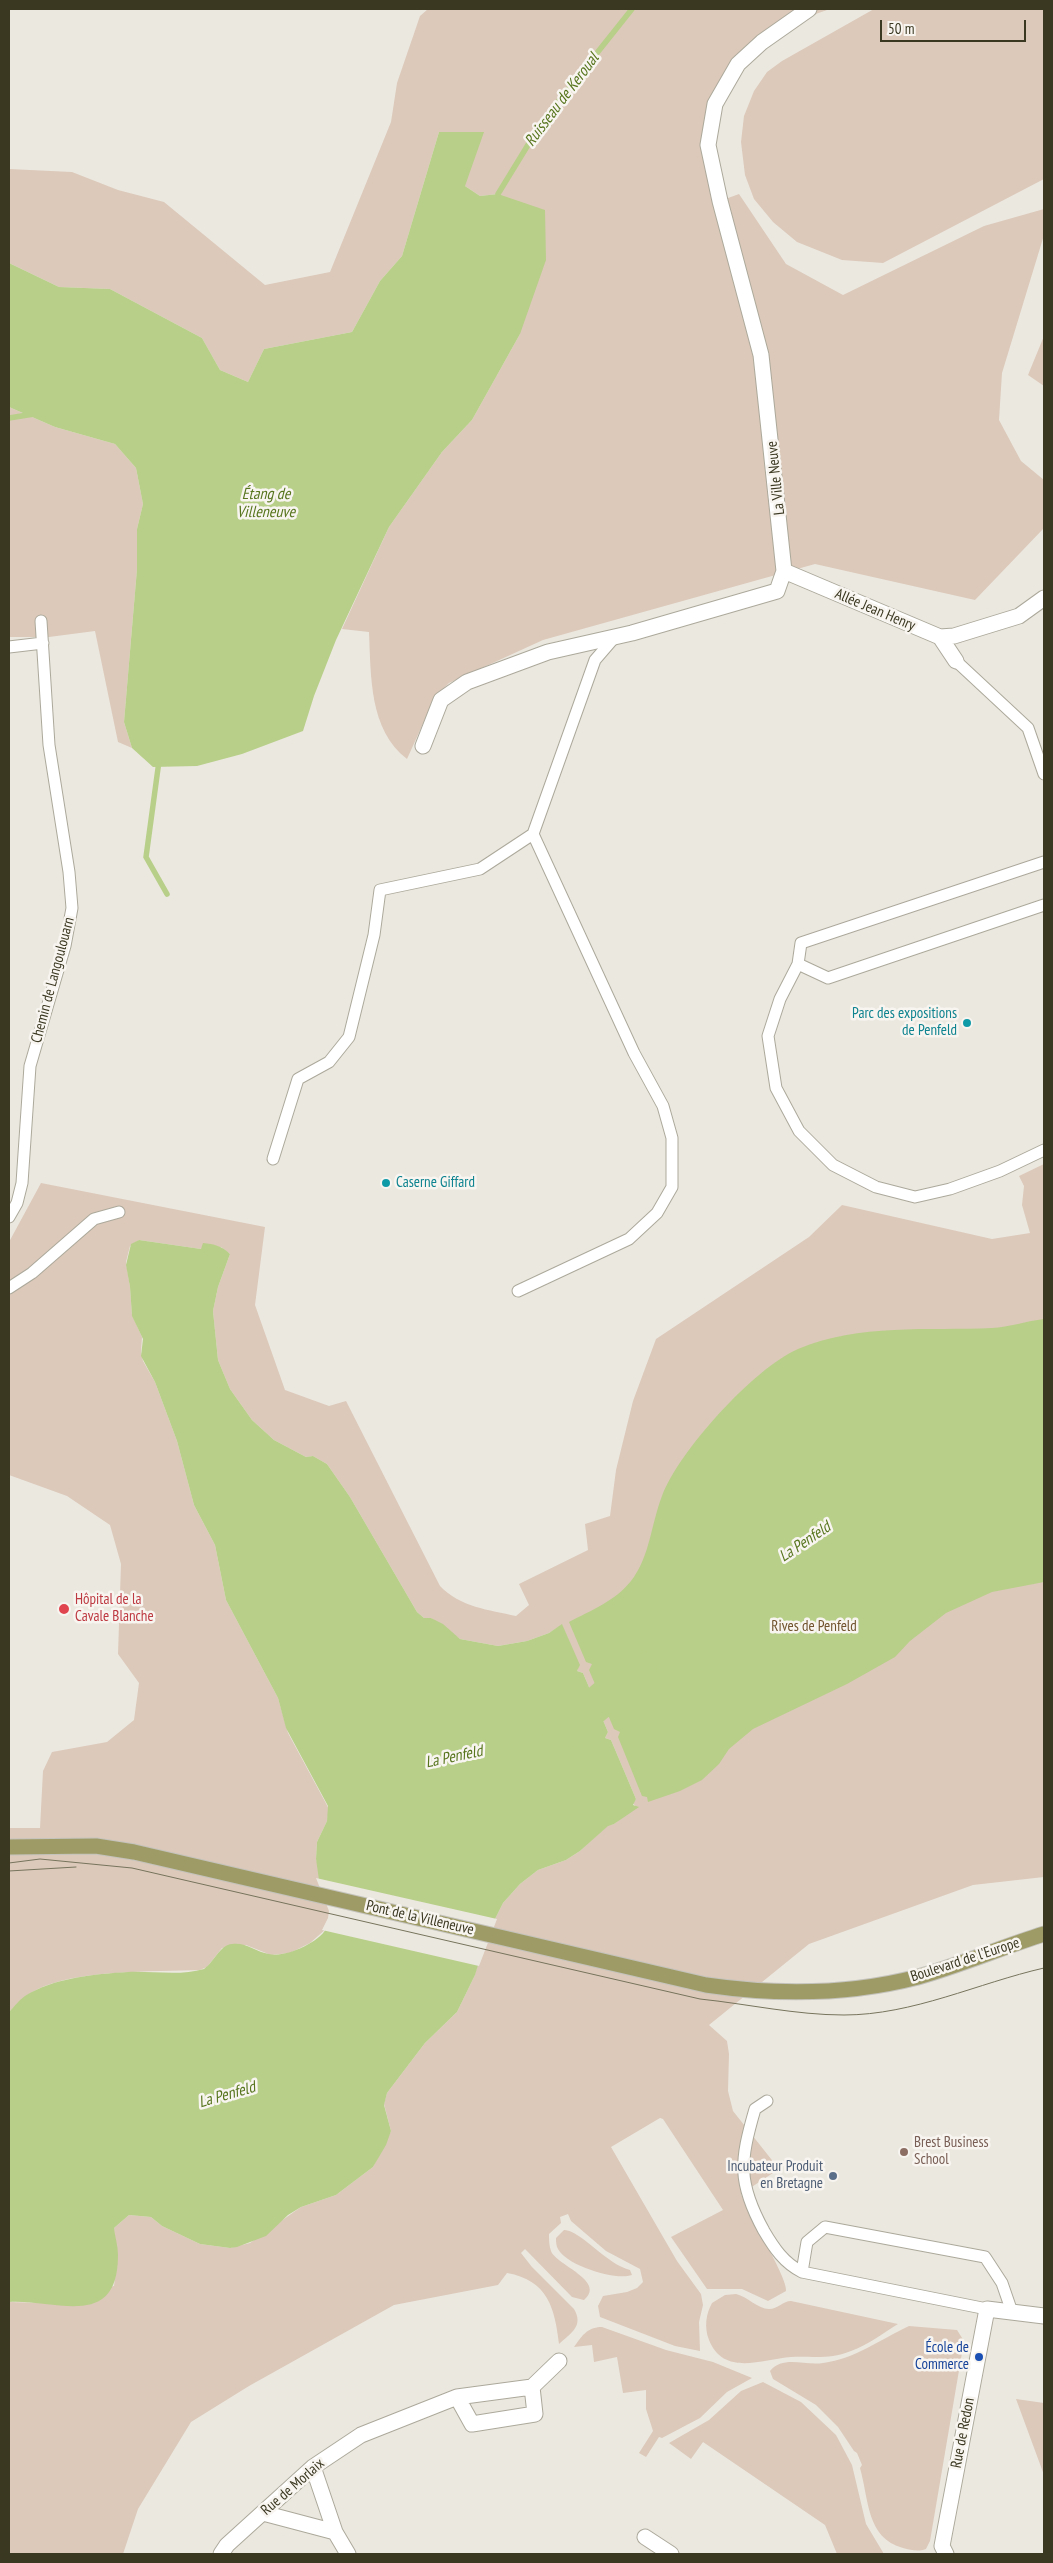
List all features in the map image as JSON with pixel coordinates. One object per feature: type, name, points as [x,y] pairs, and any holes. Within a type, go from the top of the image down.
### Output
[{"type":"main road","name":"Pont de la Villeneuve","points":[[9,1847],[96,1846],[134,1852],[706,1985]]},
{"type":"main road","name":"Boulevard de l'Europe","points":[[706,1985],[739,1990],[814,1991],[854,1988],[916,1977],[1044,1934]]},
{"type":"street","name":"La Ville Neuve","points":[[784,571],[775,465],[761,355],[720,201],[708,145],[715,104],[738,64],[762,42],[809,9]]},
{"type":"street","name":"Allée Jean Henry","points":[[784,571],[940,637]]},
{"type":"street","points":[[423,746],[441,700],[467,682],[548,652],[614,638],[777,591],[784,571]]},
{"type":"street","points":[[956,661],[940,637],[954,636],[1019,616],[1044,598]]},
{"type":"street","points":[[987,2309],[1044,2316]]},
{"type":"street","name":"Rue de Redon","points":[[946,2554],[942,2546],[987,2309]]},
{"type":"street","points":[[457,2397],[472,2424],[535,2414],[532,2387],[559,2361]]},
{"type":"street","name":"Rue de Morlaix","points":[[221,2554],[227,2545],[312,2467],[361,2435],[457,2397],[532,2387]]},
{"type":"street","points":[[312,2467],[335,2532],[348,2554]]},
{"type":"street","points":[[263,2513],[335,2532]]},
{"type":"street","points":[[645,2537],[672,2554]]},
{"type":"lane","name":"Chemin de Langoulouarn","points":[[9,1217],[17,1203],[22,1183],[30,1066],[65,946],[72,908],[70,872],[49,745],[42,621]]},
{"type":"lane","points":[[273,1159],[298,1079],[329,1062],[349,1037],[374,935],[380,890],[480,869],[533,834],[595,660],[614,638]]},
{"type":"lane","points":[[9,647],[43,643]]},
{"type":"lane","points":[[956,661],[1028,728],[1044,774]]},
{"type":"lane","points":[[518,1291],[630,1239],[657,1212],[672,1187],[672,1138],[664,1106],[634,1053],[533,834]]},
{"type":"lane","points":[[1044,862],[801,943],[798,964],[780,999],[768,1036],[776,1088],[800,1131],[833,1164],[876,1188],[915,1197],[950,1189],[1000,1171],[1044,1150]]},
{"type":"lane","points":[[798,964],[828,978],[1044,905]]},
{"type":"lane","points":[[9,1288],[32,1273],[94,1220],[119,1212]]},
{"type":"lane","points":[[767,2101],[755,2109],[743,2154],[744,2184],[750,2206],[773,2246],[789,2266],[802,2272],[987,2309]]},
{"type":"lane","points":[[802,2272],[807,2242],[825,2227],[985,2257],[1002,2283],[1012,2312]]},
{"type":"green space","points":[[428,9],[830,9],[787,24],[762,42],[715,104],[708,145],[720,201],[739,194],[786,264],[843,295],[984,226],[1044,209],[1044,235],[1002,373],[999,420],[1021,461],[1044,480],[1044,528],[975,600],[815,564],[543,640],[449,683],[435,697],[407,759],[385,733],[379,718],[372,684],[369,632],[342,629],[389,527],[442,452],[472,420],[520,334],[498,194],[480,196],[465,186],[439,132],[402,256],[380,281],[352,332],[264,349],[248,382],[220,370],[202,338],[110,289],[59,287],[9,263],[9,169],[72,172],[118,190],[164,202],[265,285],[330,272],[391,122],[397,83],[420,16]]},
{"type":"green space","points":[[874,9],[1044,9],[1044,179],[883,263],[842,260],[797,242],[773,222],[754,199],[745,175],[741,142],[744,116],[754,91],[767,72],[782,61]]},
{"type":"green space","points":[[1044,336],[1044,386],[1028,375]]},
{"type":"green space","points":[[9,407],[55,427],[115,444],[136,468],[143,504],[137,529],[137,569],[124,722],[132,748],[118,742],[95,631],[49,637],[9,637]]},
{"type":"green space","name":"Rives de Penfeld","points":[[1044,1164],[1044,1877],[973,1885],[809,1944],[709,2025],[727,2041],[729,2054],[728,2091],[733,2111],[779,2169],[741,2194],[775,2260],[786,2291],[768,2301],[742,2289],[707,2289],[671,2237],[723,2210],[663,2119],[660,2118],[611,2147],[677,2261],[701,2294],[703,2305],[699,2322],[700,2351],[675,2346],[600,2317],[598,2306],[603,2296],[627,2292],[637,2288],[643,2282],[640,2269],[606,2251],[571,2221],[568,2214],[560,2217],[561,2223],[549,2234],[550,2247],[555,2256],[585,2280],[589,2286],[589,2293],[584,2300],[572,2297],[525,2249],[521,2253],[532,2267],[574,2309],[577,2315],[578,2320],[575,2329],[559,2344],[555,2319],[547,2298],[532,2282],[507,2273],[498,2285],[394,2305],[249,2386],[191,2422],[138,2509],[123,2554],[9,2554],[9,2302],[42,2303],[114,2286],[116,2271],[114,2228],[129,2215],[151,2217],[162,2226],[200,2244],[230,2248],[250,2243],[301,2207],[336,2195],[373,2167],[391,2131],[384,2104],[387,2093],[425,2043],[457,2012],[474,1977],[488,1933],[503,1903],[520,1884],[538,1870],[566,1860],[580,1851],[608,1825],[614,1824],[636,1807],[633,1803],[636,1799],[611,1740],[605,1738],[608,1732],[583,1673],[577,1671],[579,1665],[562,1625],[549,1633],[527,1641],[498,1646],[460,1639],[431,1618],[424,1618],[417,1612],[350,1497],[327,1464],[313,1456],[306,1457],[274,1440],[252,1420],[230,1389],[218,1360],[213,1311],[218,1287],[230,1254],[221,1247],[201,1249],[139,1240],[130,1246],[126,1262],[132,1315],[142,1337],[141,1352],[143,1361],[155,1382],[177,1441],[194,1505],[215,1545],[226,1600],[278,1698],[288,1733],[329,1809],[327,1821],[317,1842],[316,1859],[331,1910],[326,1929],[310,1943],[290,1953],[271,1955],[246,1945],[222,1948],[207,1967],[200,1970],[116,1973],[72,1978],[36,1990],[25,1997],[9,2012],[9,1828],[40,1828],[43,1771],[52,1752],[107,1742],[134,1720],[139,1683],[118,1654],[121,1564],[110,1525],[67,1496],[9,1475],[9,1242],[41,1183],[265,1227],[255,1305],[285,1390],[329,1406],[346,1401],[440,1586],[457,1599],[475,1607],[516,1616],[529,1605],[519,1584],[588,1550],[585,1524],[610,1516],[616,1470],[633,1401],[656,1339],[809,1237],[842,1205],[992,1239],[1030,1233],[1022,1205],[1024,1186],[1019,1176]]},
{"type":"green space","points":[[564,2230],[577,2235],[621,2267],[630,2270],[632,2275],[614,2276],[603,2274],[571,2261],[563,2255],[556,2245],[556,2238]]},
{"type":"green space","points":[[736,2294],[769,2309],[791,2301],[898,2324],[863,2346],[835,2356],[791,2357],[745,2363],[734,2362],[724,2359],[716,2351],[707,2335],[706,2325],[712,2303],[725,2295]]},
{"type":"green space","points":[[909,2326],[957,2330],[964,2341],[930,2541],[926,2549],[917,2551],[891,2543],[882,2536],[871,2516],[860,2468],[862,2465],[857,2453],[838,2427],[816,2405],[773,2379],[770,2371],[781,2363],[816,2364],[846,2358]]},
{"type":"green space","points":[[602,2327],[666,2350],[713,2362],[752,2378],[727,2392],[700,2418],[662,2438],[659,2437],[646,2457],[639,2453],[653,2431],[646,2409],[646,2390],[623,2393],[617,2357],[594,2362],[592,2345],[574,2347],[589,2330]]},
{"type":"green space","points":[[763,2382],[801,2402],[836,2435],[852,2465],[866,2524],[884,2554],[837,2554],[825,2525],[703,2442],[691,2459],[669,2443],[709,2420],[741,2391]]},
{"type":"green space","points":[[1016,2399],[1044,2403],[1044,2475]]},
{"type":"water","name":"Étang de Villeneuve","points":[[439,132],[484,132],[465,186],[480,196],[498,194],[545,210],[546,260],[520,334],[472,420],[442,452],[389,527],[336,640],[314,696],[303,731],[242,754],[197,766],[153,767],[132,748],[124,722],[137,569],[137,529],[143,504],[136,468],[115,444],[55,427],[9,407],[9,263],[59,287],[110,289],[202,338],[220,370],[248,382],[264,349],[352,332],[380,281],[402,256]]},
{"type":"water","points":[[139,1240],[201,1249],[203,1243],[207,1243],[221,1247],[230,1254],[218,1287],[213,1311],[218,1360],[230,1389],[252,1420],[274,1440],[306,1457],[313,1456],[327,1464],[350,1497],[417,1612],[424,1618],[431,1618],[443,1624],[460,1639],[498,1646],[527,1641],[549,1633],[562,1624],[580,1665],[577,1671],[583,1673],[608,1732],[605,1738],[611,1740],[636,1799],[633,1805],[639,1807],[608,1826],[580,1851],[566,1860],[538,1870],[520,1884],[503,1903],[488,1933],[475,1975],[457,2012],[425,2043],[387,2093],[384,2105],[391,2131],[386,2145],[373,2167],[336,2195],[301,2207],[288,2215],[266,2236],[237,2247],[230,2248],[200,2244],[162,2226],[151,2217],[129,2215],[114,2228],[118,2255],[115,2279],[108,2294],[96,2302],[81,2306],[9,2302],[9,2012],[23,1998],[36,1990],[61,1981],[115,1973],[176,1973],[204,1969],[224,1947],[232,1944],[242,1944],[276,1955],[292,1952],[309,1944],[322,1934],[328,1926],[331,1914],[319,1880],[316,1859],[317,1842],[327,1821],[328,1806],[286,1728],[278,1698],[226,1600],[215,1545],[194,1505],[177,1441],[155,1382],[141,1356],[143,1339],[132,1316],[126,1265],[131,1244]]},
{"type":"water","name":"Rives de Penfeld","points":[[1044,1319],[1044,1582],[992,1592],[946,1613],[910,1641],[895,1657],[847,1684],[753,1729],[729,1749],[719,1764],[702,1780],[680,1791],[648,1802],[647,1797],[642,1796],[618,1737],[620,1732],[614,1729],[589,1670],[592,1664],[586,1662],[569,1622],[610,1600],[631,1581],[642,1562],[662,1496],[684,1457],[701,1435],[740,1392],[780,1359],[798,1349],[821,1341],[869,1332],[992,1328]]},
{"type":"pier","points":[[316,1878],[497,1919],[479,1966],[322,1930],[329,1911]]},
{"type":"waterway","name":"Ruisseau de Keroual","points":[[498,194],[542,122],[632,9]]},
{"type":"waterway","points":[[9,418],[34,414]]},
{"type":"waterway","points":[[159,761],[146,857],[167,894]]},
{"type":"waterway","name":"La Penfeld","points":[[560,1733],[564,1732],[639,1668]]},
{"type":"tram line","points":[[9,1863],[40,1859],[132,1868],[700,1999],[826,2015],[870,2014],[895,2010],[1044,1968]]},
{"type":"tram line","points":[[9,1871],[76,1867]]},
{"type":"place","name":"Parc des expositions de Penfeld","points":[[967,1023]]},
{"type":"place","name":"Caserne Giffard","points":[[386,1183]]},
{"type":"place","name":"Hôpital de la Cavale Blanche","points":[[64,1609]]},
{"type":"place","name":"Brest Business School","points":[[904,2152]]},
{"type":"place","name":"Incubateur Produit en Bretagne","points":[[833,2176]]},
{"type":"place","name":"École de Commerce","points":[[979,2357]]}]
